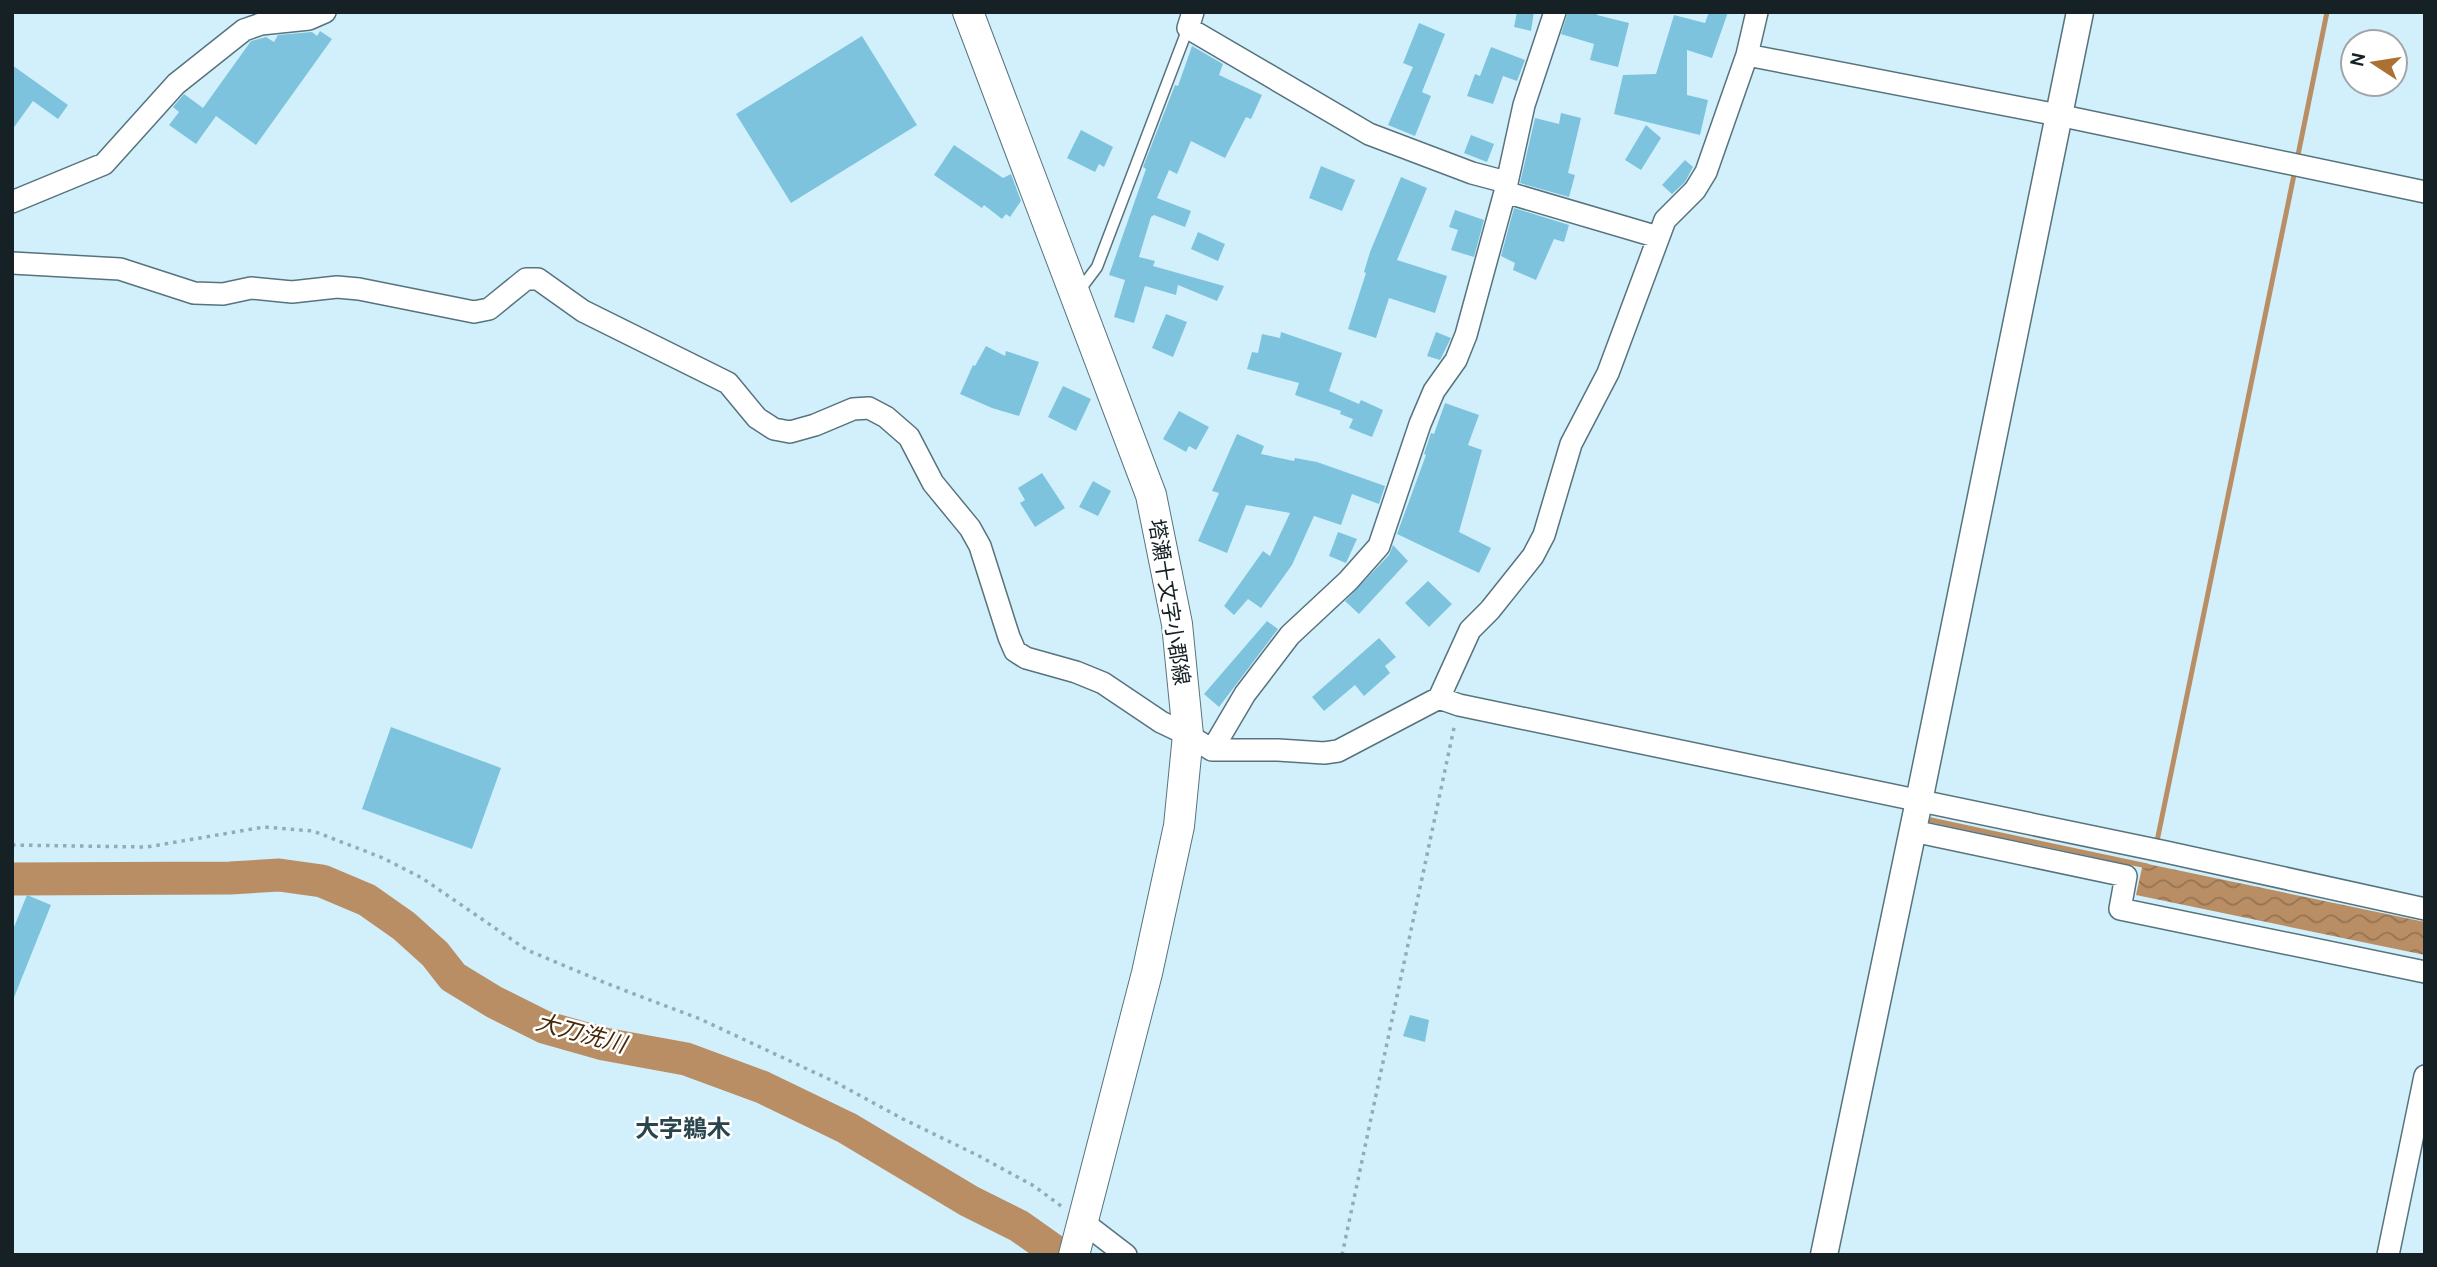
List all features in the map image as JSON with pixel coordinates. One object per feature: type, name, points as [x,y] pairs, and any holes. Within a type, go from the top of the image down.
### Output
[{"type":"main road","name":"塔瀬十文字小郡線","points":[[968,12],[1151,495],[1200,743],[1147,974],[1079,1237]]},
{"type":"street","points":[[12,202],[104,164],[176,83],[244,30],[261,24],[309,19],[325,12]]},
{"type":"street","points":[[1200,743],[1245,694],[1290,635],[1348,581],[1379,546],[1420,424],[1434,391],[1457,359],[1466,335],[1506,187],[1524,105],[1555,12]]},
{"type":"street","points":[[1449,702],[1469,629],[1490,610],[1507,589],[1533,556],[1544,535],[1571,444],[1608,373],[1665,220],[1695,190],[1706,172],[1747,55],[1757,12]]},
{"type":"street","points":[[1824,1255],[2080,12]]},
{"type":"street","points":[[1191,20],[1369,134],[1506,187],[1658,237]]},
{"type":"street","points":[[1747,55],[2058,115],[2425,192]]},
{"type":"street","points":[[12,263],[120,269],[194,293],[223,294],[251,288],[292,292],[337,287],[359,289],[474,312],[489,309],[526,279],[538,279],[583,311],[728,383],[757,418],[774,429],[790,432],[853,410],[869,408],[886,416],[909,437],[933,483],[970,528],[979,546],[1015,651],[1027,658],[1103,683],[1161,722],[1200,743],[1324,753],[1338,751],[1449,702],[2425,909]]},
{"type":"street","points":[[1913,831],[2126,876],[2120,909],[2425,972]]},
{"type":"street","points":[[2388,1255],[2425,1076]]},
{"type":"street","points":[[1079,1237],[1126,1255]]},
{"type":"lane","points":[[1076,296],[1097,267],[1191,20]]},
{"type":"path","points":[[1342,1255],[1449,702]]},
{"type":"path","points":[[12,845],[147,847],[264,827],[313,831],[383,858],[422,878],[527,950],[608,985],[700,1018],[835,1082],[1023,1180],[1079,1237]]},
{"type":"water","points":[[2143,863],[2425,922],[2425,955],[2136,895]]},
{"type":"building","points":[[1517,12],[1534,12],[1531,31],[1514,27]]},
{"type":"building","points":[[1568,12],[1598,12],[1597,15],[1629,23],[1618,67],[1590,60],[1594,44],[1561,34]]},
{"type":"building","points":[[1709,12],[1728,12],[1712,58],[1687,50],[1687,95],[1708,100],[1700,135],[1614,114],[1623,75],[1656,74],[1674,15],[1705,23]]},
{"type":"building","points":[[1419,23],[1445,34],[1422,92],[1431,96],[1415,136],[1388,125],[1413,67],[1403,63]]},
{"type":"building","points":[[320,31],[332,39],[256,145],[216,116],[196,144],[169,125],[179,112],[173,107],[184,94],[203,108],[251,41],[266,37],[274,42],[278,35],[312,32],[317,36]]},
{"type":"building","points":[[862,36],[917,125],[791,203],[736,114]]},
{"type":"building","points":[[1192,46],[1223,64],[1219,75],[1262,95],[1251,119],[1246,117],[1225,158],[1191,141],[1177,174],[1169,170],[1157,198],[1191,211],[1185,227],[1154,215],[1151,217],[1139,257],[1155,261],[1153,266],[1224,286],[1217,301],[1178,285],[1176,295],[1145,286],[1134,323],[1114,317],[1125,280],[1109,275],[1146,169],[1143,167]]},
{"type":"building","points":[[1491,47],[1525,60],[1517,81],[1503,76],[1493,104],[1467,96],[1475,74],[1480,76]]},
{"type":"building","points":[[12,65],[68,105],[58,119],[33,101],[12,130]]},
{"type":"building","points":[[1561,113],[1581,118],[1568,173],[1575,175],[1569,197],[1520,183],[1535,118],[1559,124]]},
{"type":"building","points":[[1646,125],[1661,138],[1641,170],[1625,160]]},
{"type":"building","points":[[1081,130],[1113,147],[1104,167],[1099,164],[1095,172],[1067,158]]},
{"type":"building","points":[[1471,135],[1494,144],[1487,162],[1464,153]]},
{"type":"building","points":[[954,145],[1003,178],[1011,174],[1021,201],[1010,217],[1006,214],[1002,219],[984,205],[982,208],[934,175]]},
{"type":"building","points":[[1685,160],[1693,167],[1685,182],[1672,194],[1662,185]]},
{"type":"building","points":[[1321,166],[1355,180],[1342,211],[1309,198]]},
{"type":"building","points":[[1401,177],[1427,188],[1397,260],[1447,276],[1435,313],[1389,298],[1376,338],[1348,329],[1370,252]]},
{"type":"building","points":[[1514,208],[1569,225],[1564,242],[1554,239],[1536,280],[1513,270],[1515,263],[1501,256]]},
{"type":"building","points":[[1455,210],[1484,220],[1474,257],[1451,250],[1458,230],[1449,227]]},
{"type":"building","points":[[1198,232],[1225,244],[1218,261],[1191,249]]},
{"type":"building","points":[[1166,314],[1187,322],[1173,357],[1152,348]]},
{"type":"building","points":[[1281,332],[1342,353],[1329,391],[1359,404],[1361,400],[1383,410],[1372,437],[1349,428],[1353,419],[1340,414],[1341,411],[1295,395],[1299,383],[1247,369],[1252,352],[1258,353],[1262,334],[1280,338]]},
{"type":"building","points":[[1436,332],[1451,338],[1440,360],[1427,356]]},
{"type":"building","points":[[986,346],[1005,356],[1006,351],[1039,362],[1019,416],[960,394],[973,365],[975,366]]},
{"type":"building","points":[[1063,386],[1091,399],[1076,431],[1048,417]]},
{"type":"building","points":[[1445,403],[1479,415],[1468,445],[1482,450],[1459,532],[1491,548],[1479,573],[1397,534],[1426,455],[1424,454],[1431,433],[1434,434]]},
{"type":"building","points":[[1179,411],[1209,427],[1196,450],[1189,446],[1186,452],[1163,439]]},
{"type":"building","points":[[1237,434],[1264,446],[1261,454],[1294,461],[1295,458],[1317,462],[1385,486],[1379,504],[1352,494],[1341,525],[1314,516],[1292,565],[1261,608],[1248,599],[1234,615],[1224,606],[1263,551],[1270,556],[1290,513],[1246,505],[1227,553],[1198,541],[1219,493],[1212,491]]},
{"type":"building","points":[[1042,473],[1065,508],[1035,527],[1020,503],[1025,500],[1018,488]]},
{"type":"building","points":[[1093,481],[1111,491],[1098,516],[1079,507]]},
{"type":"building","points":[[1338,532],[1357,539],[1346,563],[1329,556]]},
{"type":"building","points":[[1393,545],[1408,561],[1359,614],[1345,601],[1389,555]]},
{"type":"building","points":[[1428,581],[1452,604],[1429,627],[1405,603]]},
{"type":"building","points":[[1267,621],[1278,629],[1219,707],[1204,694]]},
{"type":"building","points":[[1379,638],[1396,657],[1385,666],[1390,673],[1364,696],[1355,685],[1324,711],[1312,697]]},
{"type":"building","points":[[391,727],[501,768],[472,849],[362,809]]},
{"type":"building","points":[[27,895],[51,905],[13,1000],[12,932]]},
{"type":"building","points":[[1410,1015],[1429,1020],[1425,1042],[1403,1036]]},
{"type":"waterway","points":[[2297,160],[2327,12]]},
{"type":"waterway","points":[[2156,846],[2295,170]]},
{"type":"waterway","points":[[1931,820],[2147,866]]},
{"type":"waterway","name":"大刀洗川","points":[[12,879],[230,878],[279,875],[322,881],[367,900],[404,926],[435,954],[453,977],[494,1002],[544,1027],[604,1044],[686,1059],[762,1087],[847,1128],[969,1201],[1019,1226],[1060,1255]]},
{"type":"district","name":"大字鵜木","points":[[683,1129]]}]
